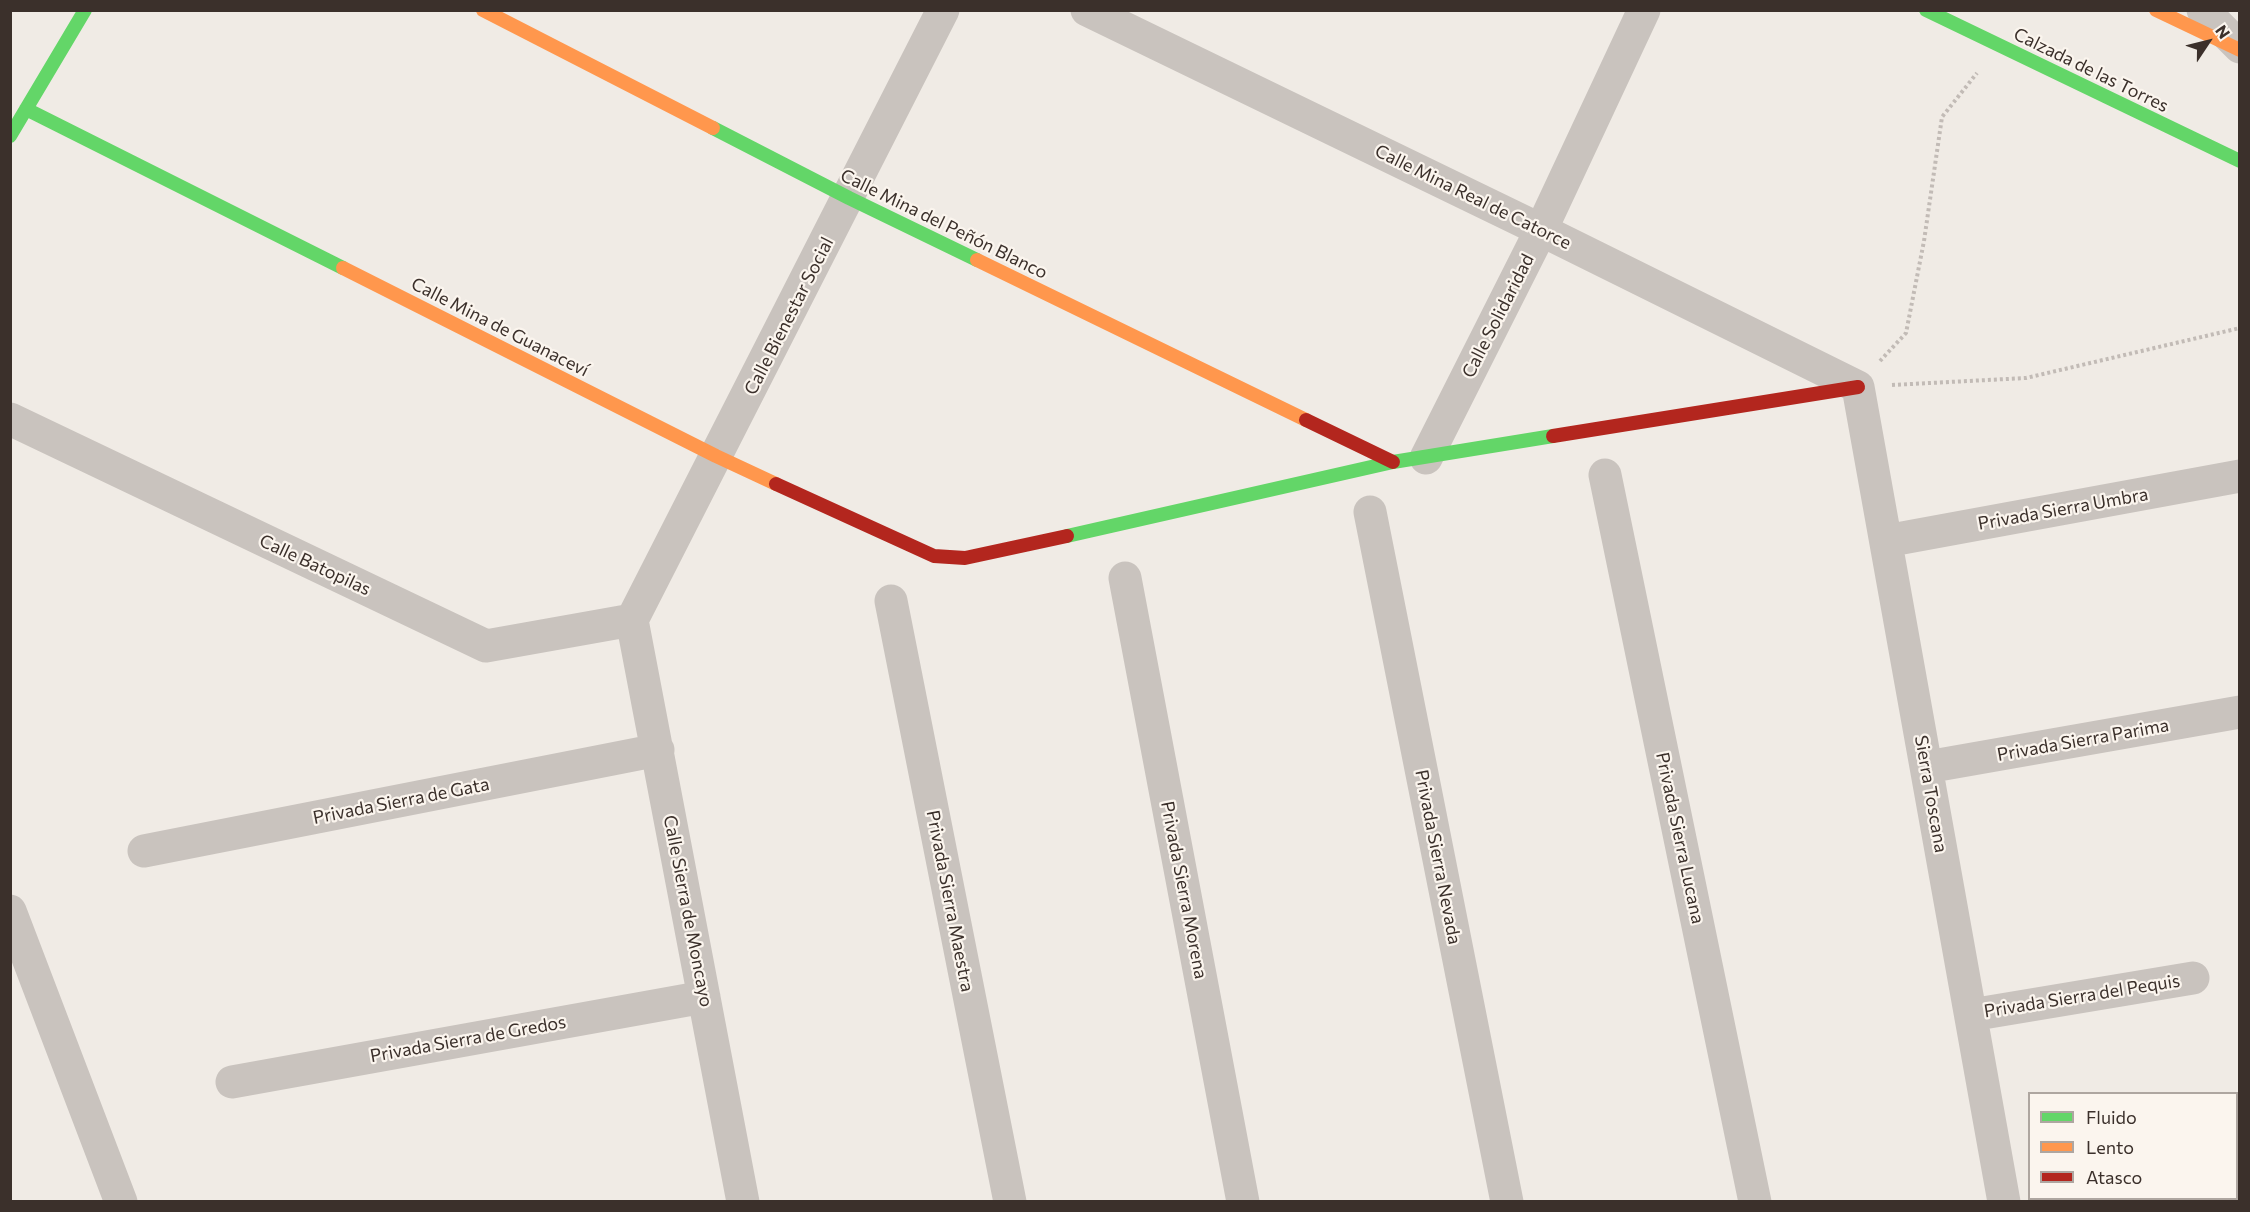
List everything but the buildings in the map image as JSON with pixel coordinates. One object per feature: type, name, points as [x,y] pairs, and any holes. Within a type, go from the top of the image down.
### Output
[{"type":"street","points":[[10,136],[85,10]]},
{"type":"street","name":"Calle Mina del Peñón Blanco","points":[[483,10],[849,198],[1393,462]]},
{"type":"street","name":"Calle Bienestar Social","points":[[633,620],[944,10]]},
{"type":"street","name":"Calle Mina Real de Catorce","points":[[1087,10],[1858,387]]},
{"type":"street","name":"Calle Solidaridad","points":[[1426,458],[1541,230],[1644,10]]},
{"type":"street","name":"Calzada de las Torres","points":[[1926,10],[2240,161]]},
{"type":"street","points":[[2156,10],[2240,48]]},
{"type":"street","points":[[2203,10],[2240,48]]},
{"type":"street","name":"Calle Mina de Guanaceví","points":[[26,109],[716,456],[934,556],[964,558],[1000,552],[1393,462],[1858,387]]},
{"type":"street","name":"Sierra Toscana","points":[[1858,387],[2004,1202]]},
{"type":"street","name":"Calle Batopilas","points":[[10,419],[486,646],[633,620]]},
{"type":"street","name":"Privada Sierra Lucana","points":[[1605,475],[1755,1202]]},
{"type":"street","name":"Privada Sierra Umbra","points":[[1886,541],[2240,476]]},
{"type":"street","name":"Privada Sierra Nevada","points":[[1370,512],[1507,1202]]},
{"type":"street","name":"Privada Sierra Morena","points":[[1125,578],[1243,1202]]},
{"type":"street","name":"Privada Sierra Maestra","points":[[891,601],[1010,1202]]},
{"type":"street","name":"Calle Sierra de Moncayo","points":[[633,620],[743,1202]]},
{"type":"street","name":"Privada Sierra Parima","points":[[1927,767],[2240,712]]},
{"type":"street","name":"Privada Sierra de Gata","points":[[144,851],[657,750]]},
{"type":"street","points":[[10,911],[121,1202]]},
{"type":"street","name":"Privada Sierra del Pequis","points":[[1971,1015],[2193,978]]},
{"type":"street","name":"Privada Sierra de Gredos","points":[[232,1082],[704,997]]},
{"type":"path","points":[[1858,387],[1906,333],[1924,241],[1942,117],[1999,45]]},
{"type":"path","points":[[1858,387],[2026,378],[2240,328]]},
{"type":"traffic: fast","points":[[10,136],[85,10]]},
{"type":"traffic: fast","points":[[1926,10],[2240,161]]},
{"type":"traffic: fast","points":[[26,109],[343,268]]},
{"type":"traffic: fast","points":[[713,128],[977,260]]},
{"type":"traffic: fast","points":[[1067,536],[1393,462],[1553,436]]},
{"type":"traffic: slow","points":[[483,10],[713,128]]},
{"type":"traffic: slow","points":[[2156,10],[2240,50]]},
{"type":"traffic: slow","points":[[977,260],[1306,420]]},
{"type":"traffic: slow","points":[[343,268],[776,484]]},
{"type":"traffic: jam","points":[[1553,436],[1858,387]]},
{"type":"traffic: jam","points":[[1306,420],[1393,462]]},
{"type":"traffic: jam","points":[[776,484],[934,556],[965,558],[1067,536]]}]
